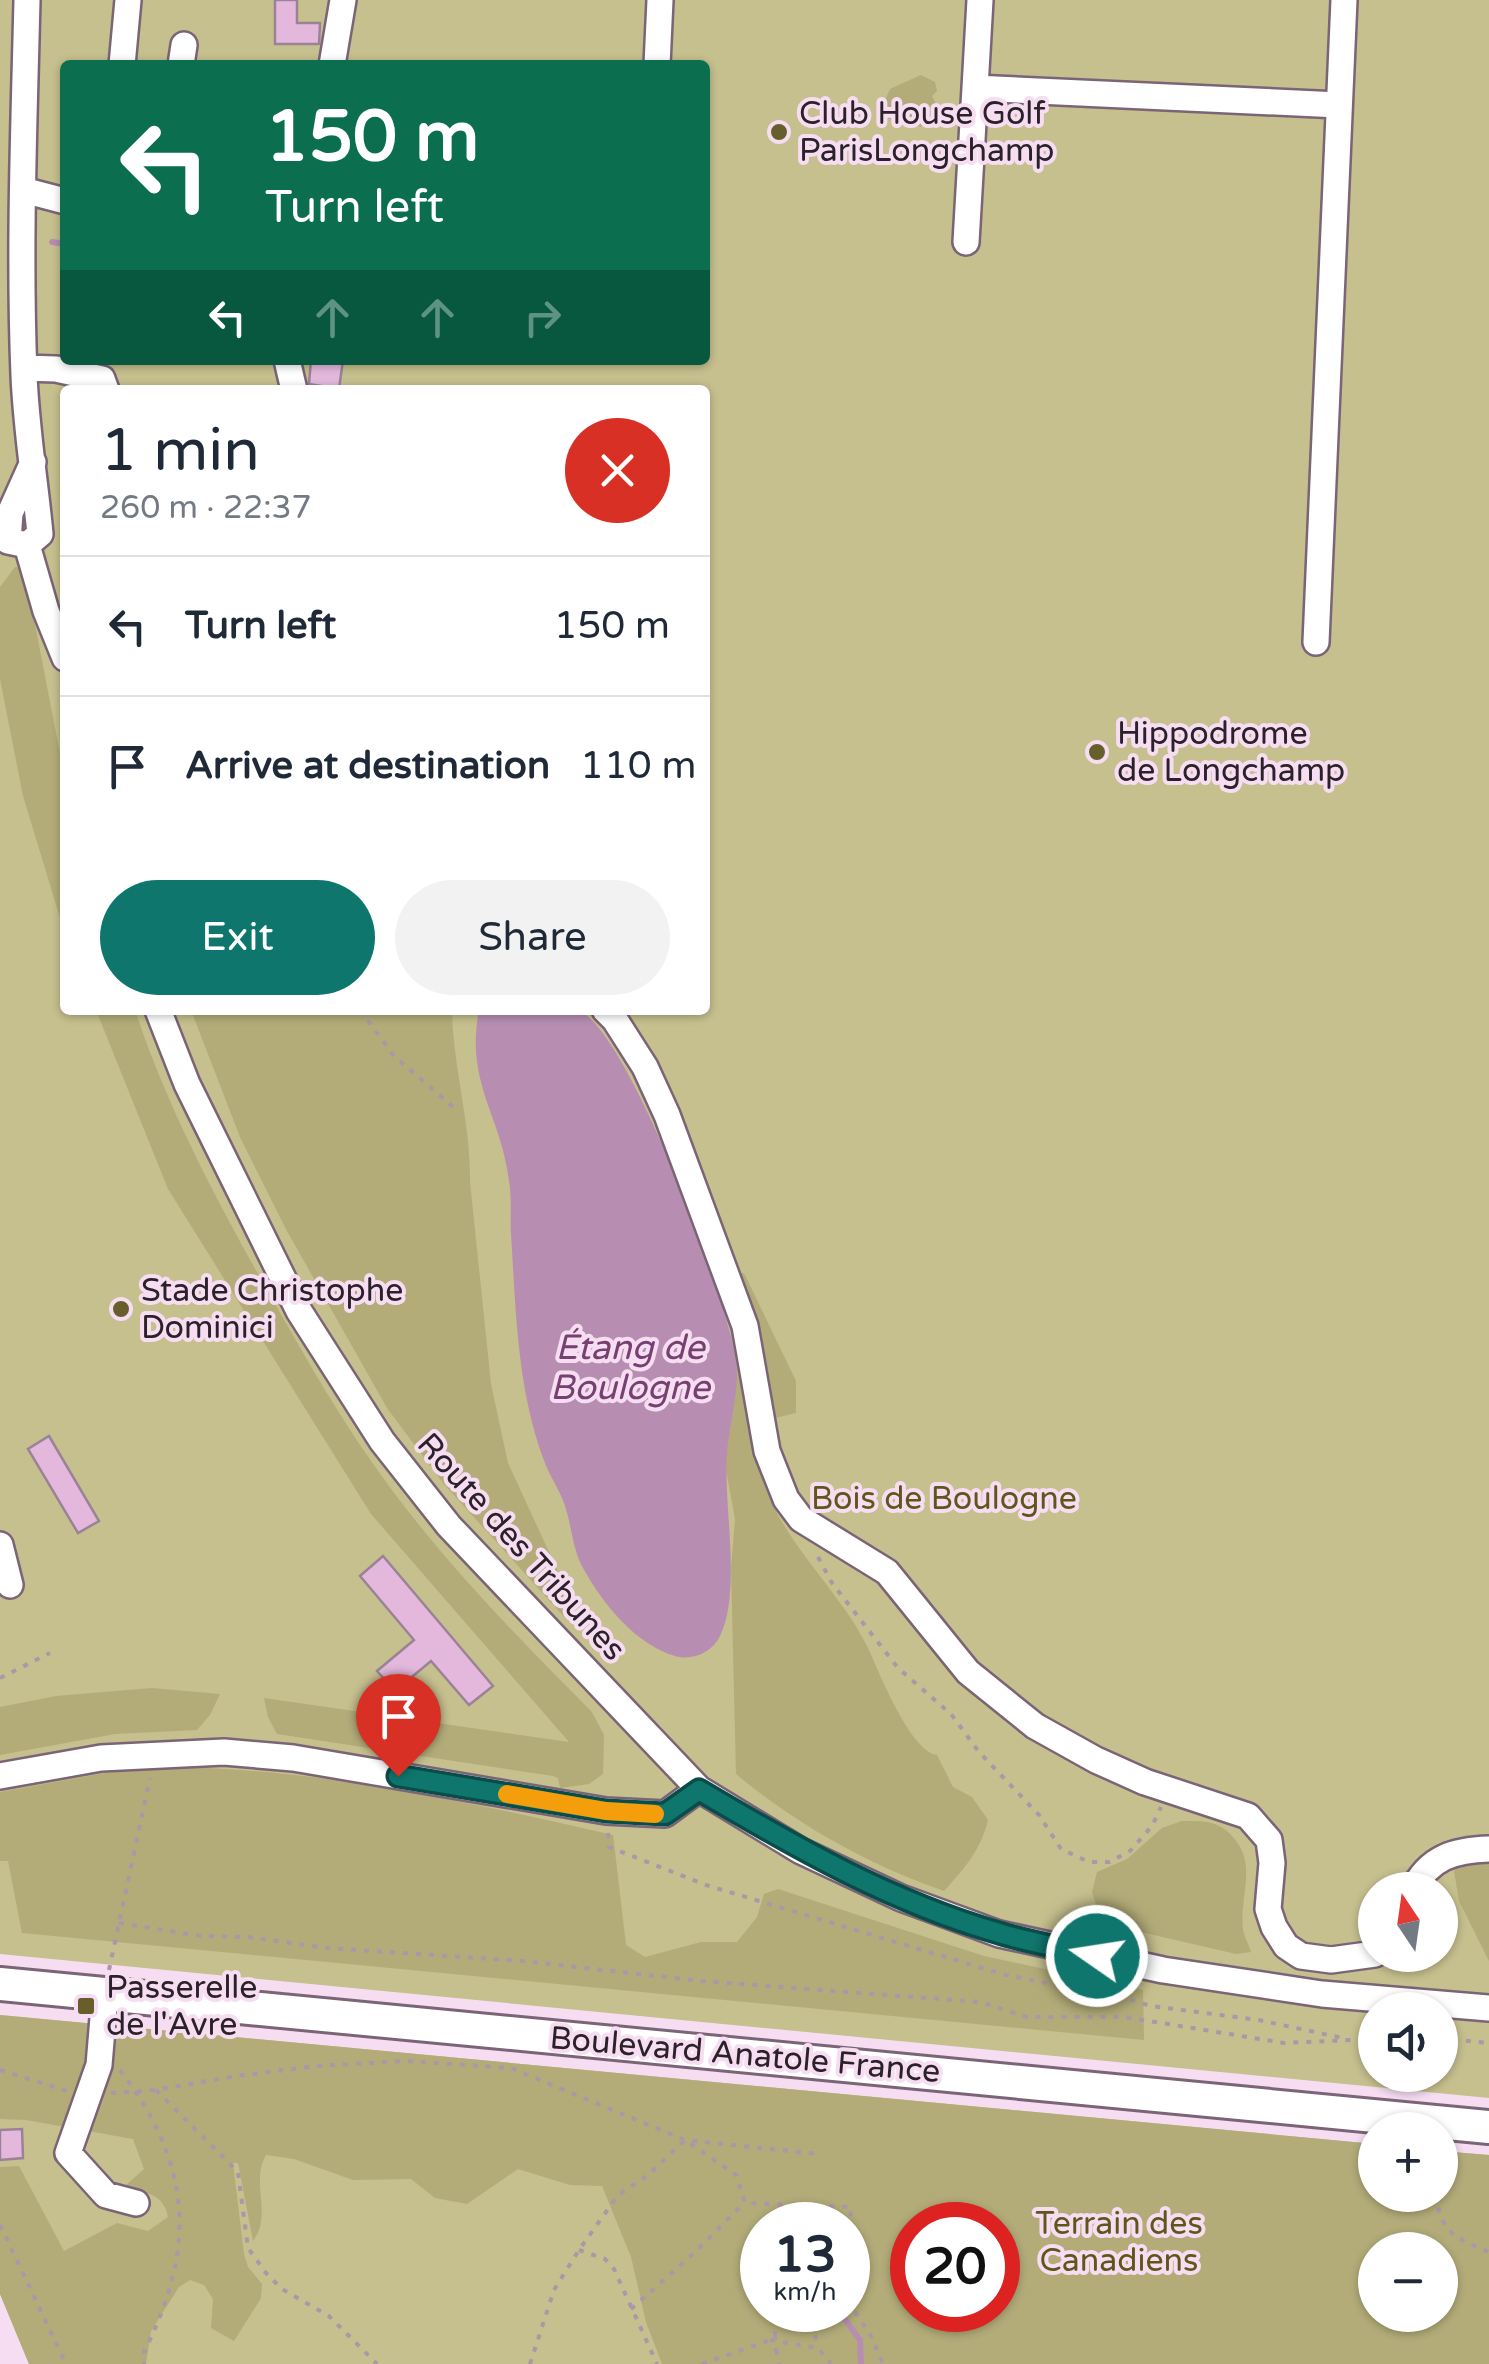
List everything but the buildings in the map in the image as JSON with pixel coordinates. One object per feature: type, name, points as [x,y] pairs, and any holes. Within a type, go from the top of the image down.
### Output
[{"type":"main road","name":"Boulevard Anatole France","points":[[0,1984],[1489,2126]]},
{"type":"street","points":[[27,0],[24,368],[39,460],[10,513],[12,543],[60,646]]},
{"type":"street","points":[[122,60],[128,0]]},
{"type":"street","points":[[333,60],[343,0]]},
{"type":"street","points":[[657,60],[660,0]]},
{"type":"street","points":[[966,242],[980,0]]},
{"type":"street","points":[[1316,642],[1344,0]]},
{"type":"street","points":[[976,88],[1339,105]]},
{"type":"street","points":[[23,190],[60,199]]},
{"type":"street","points":[[24,368],[102,379],[104,385]]},
{"type":"street","name":"Route des Tribunes","points":[[160,1015],[187,1084],[299,1311],[382,1441],[448,1526],[699,1790],[801,1851],[901,1898],[999,1934],[1162,1970],[1322,1994],[1489,2008]]},
{"type":"street","points":[[610,1015],[645,1067],[667,1115],[745,1326],[768,1451],[786,1499],[800,1519],[886,1572],[968,1672],[1018,1714],[1096,1760],[1248,1816],[1269,1840],[1272,1862],[1268,1909],[1286,1946],[1300,1956],[1330,1960],[1358,1956]]},
{"type":"street","points":[[0,1545],[10,1585]]},
{"type":"street","points":[[0,1776],[102,1758],[224,1752],[293,1758],[606,1811],[665,1814],[699,1790]]},
{"type":"street","points":[[1426,1872],[1432,1864],[1456,1851],[1489,1849]]},
{"type":"street","points":[[105,1994],[99,2065],[68,2153],[106,2195],[136,2203]]},
{"type":"path","points":[[364,1015],[394,1056],[453,1107]]},
{"type":"path","points":[[800,1519],[832,1583],[868,1631],[898,1668],[950,1714],[979,1752],[1038,1815],[1061,1849],[1089,1862],[1109,1862],[1130,1851],[1152,1826],[1170,1790]]},
{"type":"path","points":[[0,1678],[50,1653]]},
{"type":"path","points":[[105,1994],[155,1754]]},
{"type":"path","points":[[606,1811],[610,1847],[706,1885],[812,1918],[1002,1974],[1064,1987],[1089,1986],[1151,2006],[1259,2020],[1352,2040]]},
{"type":"path","points":[[119,1923],[201,1936],[248,1937],[327,1948],[524,1961],[701,1982],[982,2002],[1027,2017],[1125,2017],[1284,2043],[1358,2040]]},
{"type":"path","points":[[1458,2040],[1489,2043]]},
{"type":"path","points":[[378,2364],[329,2316],[282,2289],[266,2273],[248,2248],[238,2172],[156,2090],[316,2066],[404,2061],[511,2068],[685,2140],[736,2175],[745,2202]]},
{"type":"path","points":[[530,2364],[554,2290],[579,2250],[618,2196],[685,2140],[818,2154]]},
{"type":"path","points":[[631,2308],[740,2207]]},
{"type":"path","points":[[1438,2212],[1455,2238],[1489,2252]]},
{"type":"path","points":[[0,2225],[66,2364]]},
{"type":"path","points":[[579,2250],[606,2260],[614,2269],[657,2364]]},
{"type":"path","points":[[814,2332],[818,2348],[831,2364]]},
{"type":"path","points":[[868,2332],[882,2364]]},
{"type":"path","points":[[702,2364],[776,2335]]},
{"type":"path","points":[[776,2335],[780,2364]]},
{"type":"path","points":[[770,2340],[818,2348]]},
{"type":"green space","name":"Bois de Boulogne","points":[[0,0],[1489,0],[1489,2098],[1427,2092],[1458,2092],[1458,1992],[1358,1992],[1358,2085],[0,1954]]},
{"type":"green space","points":[[921,75],[935,82],[937,91],[932,96],[939,110],[933,120],[920,127],[905,118],[888,119],[886,98],[890,89]]},
{"type":"green space","points":[[15,567],[24,568],[60,753],[60,918],[23,796],[0,679],[0,587]]},
{"type":"green space","points":[[98,1015],[137,1015],[190,1144],[312,1368],[395,1495],[504,1622],[592,1712],[604,1735],[603,1774],[589,1784],[560,1788],[558,1778],[553,1776],[277,1734],[264,1698],[569,1742],[371,1514],[168,1189]]},
{"type":"green space","points":[[193,1015],[452,1015],[491,1384],[508,1463],[561,1578],[566,1619],[443,1483],[387,1408],[287,1231],[240,1137]]},
{"type":"green space","points":[[744,1273],[796,1381],[796,1413],[755,1423],[760,1470],[770,1500],[856,1627],[906,1726],[916,1740],[937,1755],[953,1787],[972,1797],[988,1820],[976,1850],[944,1891],[835,1842],[736,1774],[731,1568],[735,1519],[719,1431],[731,1335],[721,1278]]},
{"type":"green space","points":[[152,1688],[220,1694],[197,1730],[115,1734],[0,1755],[0,1707],[56,1696]]},
{"type":"green space","points":[[160,1767],[275,1773],[388,1788],[613,1835],[626,1945],[645,1957],[701,1942],[737,1942],[757,1917],[764,1894],[778,1889],[984,1956],[1143,1990],[1144,2040],[22,1933],[8,1861],[0,1861],[0,1792]]},
{"type":"green space","points":[[1182,1821],[1216,1824],[1240,1848],[1246,1870],[1243,1929],[1251,1952],[1236,1954],[1102,1923],[1092,1892],[1097,1872],[1127,1859],[1162,1828]]},
{"type":"green space","points":[[1469,1853],[1489,1855],[1489,1961],[1459,1901],[1458,1872],[1454,1871]]},
{"type":"green space","name":"Terrain des Canadiens","points":[[0,2015],[1358,2142],[1358,2212],[1458,2212],[1458,2152],[1489,2155],[1488,2364],[29,2364],[0,2294]]},
{"type":"green space","name":"Terrain des Canadiens","points":[[0,2015],[1358,2142],[1358,2212],[1458,2212],[1458,2152],[1489,2155],[1489,2364],[662,2364],[646,2322],[631,2257],[602,2186],[570,2185],[518,2169],[467,2204],[435,2198],[411,2179],[353,2180],[294,2159],[266,2155],[260,2176],[261,2220],[253,2241],[238,2163],[233,2163],[244,2254],[248,2267],[262,2284],[261,2298],[234,2341],[211,2328],[213,2299],[204,2285],[190,2280],[179,2287],[151,2331],[146,2364],[29,2364],[0,2294],[0,2167],[19,2166],[64,2251],[117,2223],[148,2231],[168,2217],[158,2198],[124,2187],[144,2169],[133,2139],[0,2119]]},
{"type":"water","name":"Étang de Boulogne","points":[[478,1015],[584,1015],[599,1029],[623,1065],[649,1115],[697,1231],[730,1331],[737,1374],[726,1474],[730,1596],[720,1636],[701,1654],[675,1656],[647,1642],[600,1595],[580,1561],[564,1504],[547,1468],[529,1411],[520,1352],[509,1181],[480,1079]]},
{"type":"waterway","points":[[52,242],[60,243]]},
{"type":"waterway","points":[[854,2332],[860,2340],[861,2364]]},
{"type":"slow traffic","points":[[507,1794],[606,1811],[655,1814]]},
{"type":"place","name":"Club House Golf ParisLongchamp","points":[[779,132]]},
{"type":"place","name":"Hippodrome de Longchamp","points":[[1097,752]]},
{"type":"place","name":"Stade Christophe Dominici","points":[[121,1309]]},
{"type":"place","name":"Passerelle de l'Avre","points":[[86,2006]]},
{"type":"route","points":[[398,1776],[606,1811],[665,1814],[699,1790],[801,1851],[901,1898],[999,1934],[1097,1956]]}]
